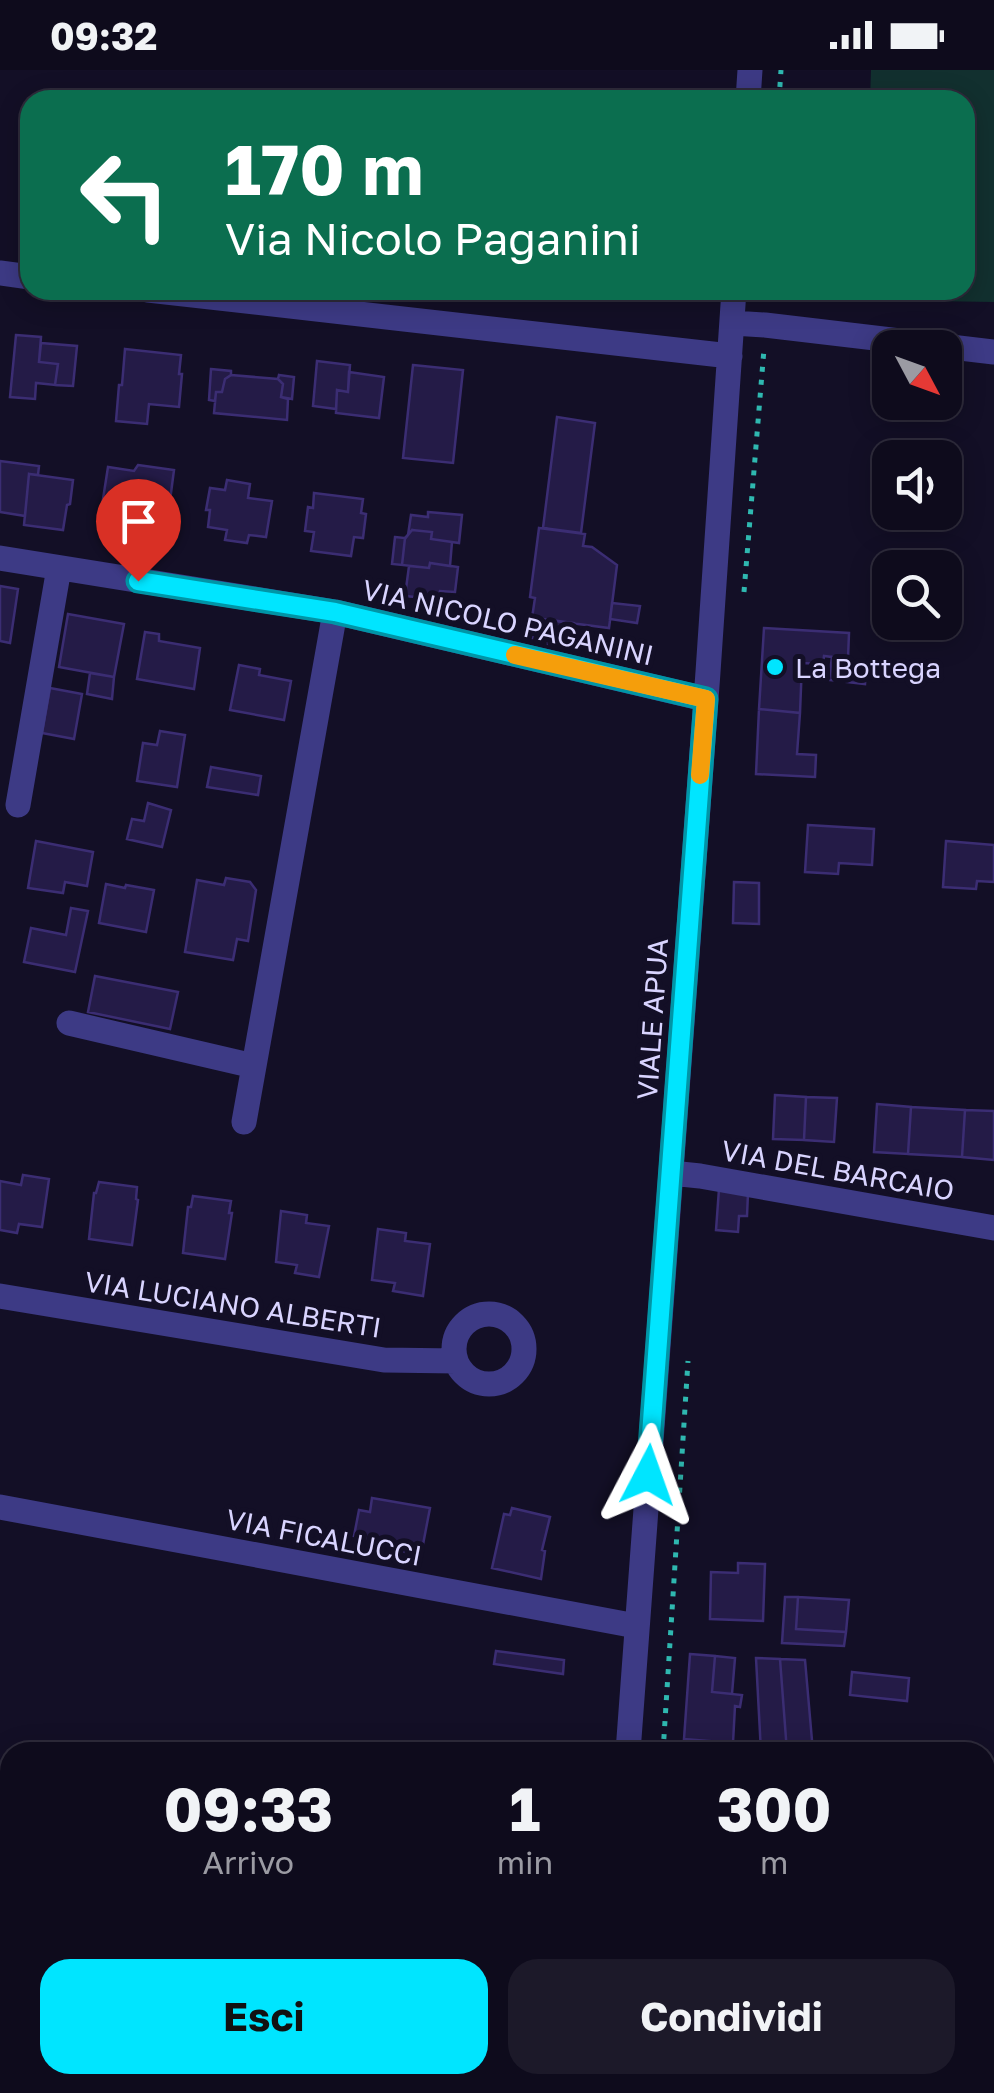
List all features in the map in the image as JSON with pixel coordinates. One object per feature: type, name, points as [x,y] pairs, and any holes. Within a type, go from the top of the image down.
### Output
[{"type":"street","points":[[236,300],[730,356]]},
{"type":"street","name":"VIALE APUA","points":[[629,1742],[733,300]]},
{"type":"street","points":[[732,323],[994,352]]},
{"type":"street","name":"VIA NICOLO PAGANINI","points":[[0,558],[335,612],[706,699]]},
{"type":"street","points":[[18,805],[59,568]]},
{"type":"street","points":[[244,1122],[335,612]]},
{"type":"street","points":[[69,1023],[254,1066]]},
{"type":"street","name":"VIA DEL BARCAIO","points":[[671,1174],[994,1228]]},
{"type":"street","name":"VIA LUCIANO ALBERTI","points":[[0,1296],[384,1360],[456,1360]]},
{"type":"street","name":"VIA FICALUCCI","points":[[0,1507],[636,1626]]},
{"type":"green space","points":[[871,70],[994,70],[994,302],[865,300],[975,300],[975,90],[870,90]]},
{"type":"building","points":[[16,335],[41,337],[39,362],[58,364],[55,385],[36,383],[35,399],[10,397]]},
{"type":"building","points":[[41,343],[77,346],[73,386],[55,385],[58,364],[39,362]]},
{"type":"building","points":[[125,349],[181,355],[179,407],[149,404],[147,424],[116,421]]},
{"type":"building","points":[[317,361],[350,365],[348,392],[337,390],[336,409],[313,406]]},
{"type":"building","points":[[413,365],[463,370],[453,463],[403,458]]},
{"type":"building","points":[[211,369],[231,371],[222,392],[216,392],[215,401],[209,400]]},
{"type":"building","points":[[349,372],[384,377],[379,418],[336,413],[337,390],[348,392]]},
{"type":"building","points":[[231,375],[278,379],[283,384],[281,397],[288,399],[287,420],[214,413],[216,392],[222,392],[225,379]]},
{"type":"building","points":[[279,375],[294,377],[292,399],[281,397],[283,384]]},
{"type":"building","points":[[557,417],[595,423],[581,533],[543,528]]},
{"type":"building","points":[[0,461],[39,466],[38,475],[29,474],[25,516],[0,512]]},
{"type":"building","points":[[138,465],[174,470],[168,516],[141,512],[137,518],[101,512],[108,467],[134,471]]},
{"type":"building","points":[[29,474],[73,480],[63,530],[24,525]]},
{"type":"building","points":[[227,480],[250,484],[248,498],[272,501],[266,537],[249,535],[247,543],[225,540],[227,530],[208,527],[210,488],[225,490]]},
{"type":"building","points":[[314,493],[363,499],[363,538],[354,537],[351,556],[311,551],[314,532],[305,531]]},
{"type":"building","points":[[428,512],[462,515],[459,543],[431,539],[432,532],[412,530],[408,535],[411,515],[428,517]]},
{"type":"building","points":[[539,528],[585,534],[583,546],[592,547],[617,565],[609,628],[532,618],[535,598],[530,597]]},
{"type":"building","points":[[412,530],[432,532],[431,539],[452,542],[450,566],[402,565],[405,538]]},
{"type":"building","points":[[395,537],[405,538],[402,565],[392,564]]},
{"type":"building","points":[[430,563],[458,567],[455,592],[440,591],[438,599],[405,596],[409,566],[429,568]]},
{"type":"building","points":[[0,586],[18,589],[10,643],[0,641]]},
{"type":"building","points":[[612,603],[640,606],[637,623],[610,619]]},
{"type":"building","points":[[68,614],[124,624],[114,677],[59,667]]},
{"type":"building","points":[[535,618],[574,623],[571,647],[532,638]]},
{"type":"building","points":[[764,628],[849,633],[848,659],[824,656],[823,664],[802,663],[800,713],[759,709]]},
{"type":"building","points":[[145,632],[159,634],[159,641],[200,648],[194,689],[137,679]]},
{"type":"building","points":[[832,657],[848,659],[847,665],[866,667],[865,684],[829,680]]},
{"type":"building","points":[[239,665],[260,669],[259,675],[291,681],[284,720],[230,710]]},
{"type":"building","points":[[90,673],[114,677],[112,699],[87,694]]},
{"type":"building","points":[[50,688],[82,694],[74,739],[42,733]]},
{"type":"building","points":[[759,709],[800,713],[797,754],[816,755],[815,777],[756,774]]},
{"type":"building","points":[[160,731],[185,735],[177,787],[137,781],[143,743],[157,745]]},
{"type":"building","points":[[211,767],[261,776],[258,795],[207,787]]},
{"type":"building","points":[[148,803],[171,810],[162,847],[127,839],[132,819],[144,821]]},
{"type":"building","points":[[808,825],[874,829],[872,865],[839,863],[838,874],[805,872]]},
{"type":"building","points":[[36,841],[93,852],[87,886],[65,882],[63,893],[28,888]]},
{"type":"building","points":[[946,841],[994,845],[994,882],[977,881],[976,889],[943,887]]},
{"type":"building","points":[[226,878],[250,882],[256,890],[248,941],[237,939],[233,960],[185,952],[197,880],[224,885]]},
{"type":"building","points":[[734,882],[759,883],[759,924],[733,923]]},
{"type":"building","points":[[106,884],[154,890],[146,932],[99,923]]},
{"type":"building","points":[[71,908],[88,911],[75,972],[24,962],[31,928],[66,935]]},
{"type":"building","points":[[95,976],[178,992],[170,1029],[88,1012]]},
{"type":"building","points":[[775,1095],[806,1097],[804,1140],[773,1139]]},
{"type":"building","points":[[806,1097],[837,1098],[834,1142],[804,1140]]},
{"type":"building","points":[[877,1104],[911,1107],[908,1154],[874,1152]]},
{"type":"building","points":[[911,1107],[965,1110],[962,1157],[908,1154]]},
{"type":"building","points":[[965,1110],[994,1111],[994,1160],[962,1157]]},
{"type":"building","points":[[23,1175],[49,1179],[42,1227],[19,1224],[17,1233],[0,1230],[0,1181],[21,1185]]},
{"type":"building","points":[[99,1182],[137,1187],[132,1245],[89,1239],[94,1193]]},
{"type":"building","points":[[719,1189],[748,1193],[747,1216],[739,1216],[738,1232],[716,1230]]},
{"type":"building","points":[[193,1196],[231,1201],[225,1259],[183,1253],[188,1207]]},
{"type":"building","points":[[281,1211],[307,1215],[306,1223],[329,1226],[319,1277],[295,1273],[297,1265],[276,1262]]},
{"type":"building","points":[[378,1229],[406,1233],[405,1241],[430,1244],[423,1296],[393,1291],[395,1283],[372,1280]]},
{"type":"building","points":[[372,1498],[430,1508],[421,1555],[390,1549],[391,1543],[354,1536],[359,1510],[370,1512]]},
{"type":"building","points":[[512,1508],[550,1517],[542,1550],[545,1551],[541,1579],[492,1568],[504,1514],[510,1515]]},
{"type":"building","points":[[738,1563],[765,1564],[763,1621],[710,1619],[711,1572],[738,1573]]},
{"type":"building","points":[[785,1597],[798,1597],[796,1629],[846,1632],[844,1646],[782,1643]]},
{"type":"building","points":[[798,1597],[849,1600],[846,1632],[796,1629]]},
{"type":"building","points":[[496,1651],[564,1660],[563,1674],[494,1664]]},
{"type":"building","points":[[690,1654],[715,1656],[712,1692],[742,1695],[740,1707],[735,1706],[733,1742],[684,1739]]},
{"type":"building","points":[[715,1656],[735,1658],[732,1694],[712,1692]]},
{"type":"building","points":[[756,1658],[780,1659],[786,1742],[760,1742]]},
{"type":"building","points":[[780,1659],[805,1660],[812,1742],[786,1742]]},
{"type":"building","points":[[852,1672],[909,1678],[907,1701],[850,1695]]},
{"type":"slow traffic","points":[[515,655],[706,699],[700,775]]},
{"type":"place","name":"La Bottega","points":[[775,667]]},
{"type":"route","points":[[138,581],[335,612],[706,699],[648,1475]]}]
